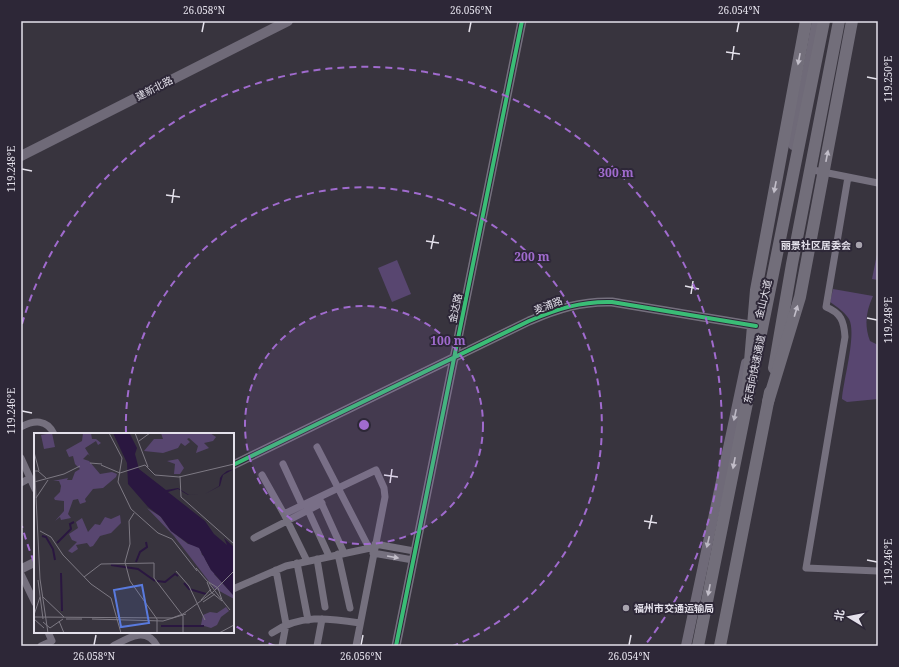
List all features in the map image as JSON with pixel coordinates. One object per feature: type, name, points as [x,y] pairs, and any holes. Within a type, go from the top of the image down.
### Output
[{"type":"highway","points":[[747,397],[756,290],[806,21]]},
{"type":"highway","name":"东西向快速通道","points":[[698,646],[747,397],[777,262],[824,21]]},
{"type":"highway","name":"东西向快速通道","points":[[721,646],[768,402],[792,264],[840,21]]},
{"type":"highway","points":[[768,402],[800,297],[852,21]]},
{"type":"main road","name":"建新北路","points":[[21,156],[288,21]]},
{"type":"main road","name":"金山大道","points":[[686,646],[745,365],[765,294],[817,21]]},
{"type":"main road","points":[[721,646],[813,170],[840,21]]},
{"type":"street","name":"金达路","points":[[396,646],[452,360],[522,21]]},
{"type":"street","points":[[813,170],[878,183]]},
{"type":"street","points":[[848,177],[826,307],[835,310],[844,321],[845,336],[806,568],[878,571]]},
{"type":"street","name":"麦浦路","points":[[234,465],[538,318],[564,307],[589,302],[619,303],[756,326]]},
{"type":"street","points":[[21,427],[31,422],[42,422],[50,426],[54,433]]},
{"type":"street","points":[[317,447],[338,488],[373,548]]},
{"type":"street","points":[[21,458],[34,487]]},
{"type":"street","points":[[283,464],[302,505]]},
{"type":"street","points":[[254,538],[308,510],[338,488],[376,470],[385,493],[373,548],[356,646]]},
{"type":"street","points":[[262,475],[284,514],[307,561]]},
{"type":"street","points":[[21,483],[30,478]]},
{"type":"street","points":[[284,514],[302,505],[320,500]]},
{"type":"street","points":[[320,500],[341,554],[350,608]]},
{"type":"street","points":[[308,510],[329,556]]},
{"type":"street","points":[[234,589],[296,563],[373,548],[414,556]]},
{"type":"street","points":[[317,559],[325,607]]},
{"type":"street","points":[[21,569],[34,562]]},
{"type":"street","points":[[296,563],[308,620]]},
{"type":"street","points":[[276,570],[286,624],[282,646]]},
{"type":"street","points":[[21,574],[34,602]]},
{"type":"street","points":[[272,633],[286,624],[308,620],[322,619],[360,623]]},
{"type":"street","points":[[317,646],[322,619]]},
{"type":"street","points":[[42,646],[54,643],[49,633]]},
{"type":"street","points":[[113,646],[131,637],[144,634],[150,637],[157,646]]},
{"type":"shaded area","points":[[878,249],[878,280],[872,279]]},
{"type":"shaded area","points":[[397,260],[411,294],[392,302],[378,268]]},
{"type":"shaded area","points":[[833,289],[873,296],[867,313],[866,324],[870,341],[878,345],[878,399],[847,402],[842,399],[851,346],[851,326],[849,319],[845,314],[830,302]]},
{"type":"cycle path","points":[[396,646],[522,21]]},
{"type":"cycle path","points":[[234,465],[529,321],[579,304],[612,302],[756,326]]},
{"type":"place","name":"丽景社区居委会","points":[[859,245]]},
{"type":"place","name":"福州市交通运输局","points":[[626,608]]}]
